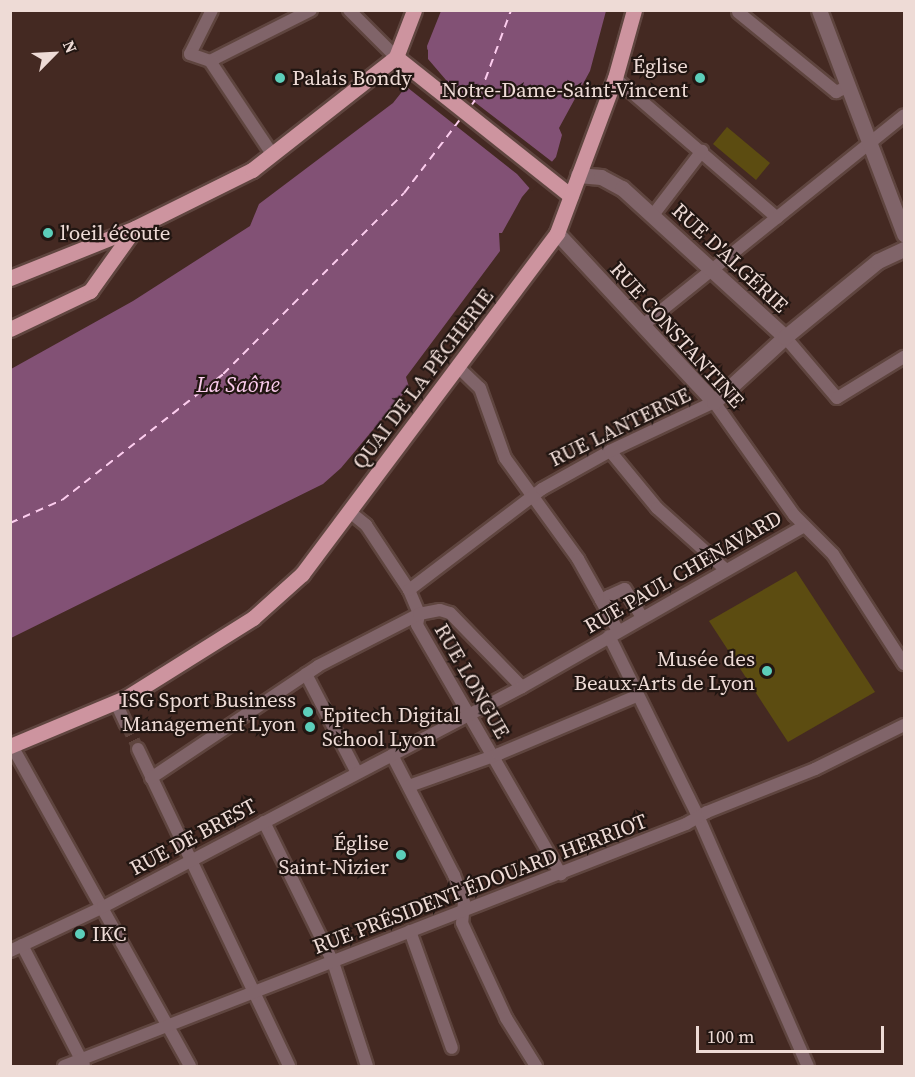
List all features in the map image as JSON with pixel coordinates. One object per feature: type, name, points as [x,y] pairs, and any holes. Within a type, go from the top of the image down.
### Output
[{"type":"main road","points":[[10,278],[135,228],[236,179],[272,154],[396,57],[414,10]]},
{"type":"main road","name":"QUAI DE LA PÊCHERIE","points":[[11,745],[116,703],[235,631],[303,572],[556,233],[615,78],[634,10]]},
{"type":"main road","points":[[396,57],[551,183],[571,196]]},
{"type":"main road","points":[[10,329],[90,291],[135,228]]},
{"type":"street","points":[[212,10],[189,54],[210,61],[272,154]]},
{"type":"street","points":[[210,61],[311,10]]},
{"type":"street","points":[[349,10],[396,57]]},
{"type":"street","points":[[819,10],[904,234]]},
{"type":"street","points":[[736,11],[836,92],[849,86]]},
{"type":"street","points":[[615,78],[777,218]]},
{"type":"street","points":[[642,326],[904,115]]},
{"type":"street","points":[[653,216],[702,151]]},
{"type":"street","name":"RUE D'ALGÉRIE","points":[[578,175],[607,179],[653,216],[785,338],[837,398],[904,357]]},
{"type":"street","name":"RUE CONSTANTINE","points":[[556,233],[714,402],[804,526],[833,554],[904,664]]},
{"type":"street","name":"RUE LANTERNE","points":[[410,590],[532,496],[610,451],[714,402],[785,338],[880,259],[904,249]]},
{"type":"street","points":[[458,367],[480,388],[505,458],[601,600],[636,696],[698,816],[808,1066]]},
{"type":"street","points":[[610,451],[657,508],[726,570]]},
{"type":"street","name":"RUE LONGUE","points":[[350,512],[366,525],[410,590],[419,614],[417,625],[561,874]]},
{"type":"street","name":"RUE PAUL CHENAVARD","points":[[392,754],[522,687],[804,526]]},
{"type":"street","points":[[601,600],[625,589],[642,617]]},
{"type":"street","points":[[151,778],[306,674],[339,654],[419,614],[440,610],[450,613],[522,687]]},
{"type":"street","points":[[306,674],[357,773]]},
{"type":"street","points":[[409,786],[494,755],[636,696]]},
{"type":"street","points":[[116,703],[126,724]]},
{"type":"street","name":"RUE PRÉSIDENT ÉDOUARD HERRIOT","points":[[64,1066],[83,1063],[168,1025],[686,824],[698,816],[815,769],[904,724]]},
{"type":"street","points":[[11,745],[190,1066]]},
{"type":"street","points":[[138,749],[189,861],[289,1066]]},
{"type":"street","points":[[392,754],[451,869],[464,902],[461,920],[473,947],[506,1018],[536,1066]]},
{"type":"street","name":"RUE DE BREST","points":[[16,948],[103,907],[392,754]]},
{"type":"street","points":[[264,822],[333,962],[366,1066]]},
{"type":"street","points":[[410,931],[452,1048]]},
{"type":"street","points":[[16,948],[83,1063]]},
{"type":"shaded area","points":[[727,127],[770,163],[756,180],[713,144]]},
{"type":"shaded area","points":[[796,571],[875,692],[788,742],[709,621]]},
{"type":"water","name":"La Saône","points":[[441,11],[606,11],[590,71],[559,128],[562,135],[556,157],[522,197],[502,233],[499,233],[500,251],[406,377],[409,387],[341,468],[323,484],[11,638],[11,369],[133,301],[250,226],[259,204],[393,103],[428,59],[427,46]]},
{"type":"pier","points":[[428,49],[428,59],[446,80],[555,164],[532,191],[517,174],[403,84]]},
{"type":"ferry route","points":[[470,107],[480,93],[511,10]]},
{"type":"ferry route","points":[[10,523],[62,500],[223,374],[404,193],[461,118]]},
{"type":"tunnel","points":[[126,724],[138,749]]},
{"type":"place","name":"Palais Bondy","points":[[280,78]]},
{"type":"place","name":"Église Notre-Dame-Saint-Vincent","points":[[700,78]]},
{"type":"place","name":"l'oeil écoute","points":[[48,233]]},
{"type":"place","name":"Musée des Beaux-Arts de Lyon","points":[[767,671]]},
{"type":"place","name":"ISG Sport Business Management Lyon","points":[[308,712]]},
{"type":"place","name":"Epitech Digital School Lyon","points":[[310,727]]},
{"type":"place","name":"Église Saint-Nizier","points":[[401,855]]},
{"type":"place","name":"IKC","points":[[80,934]]}]
